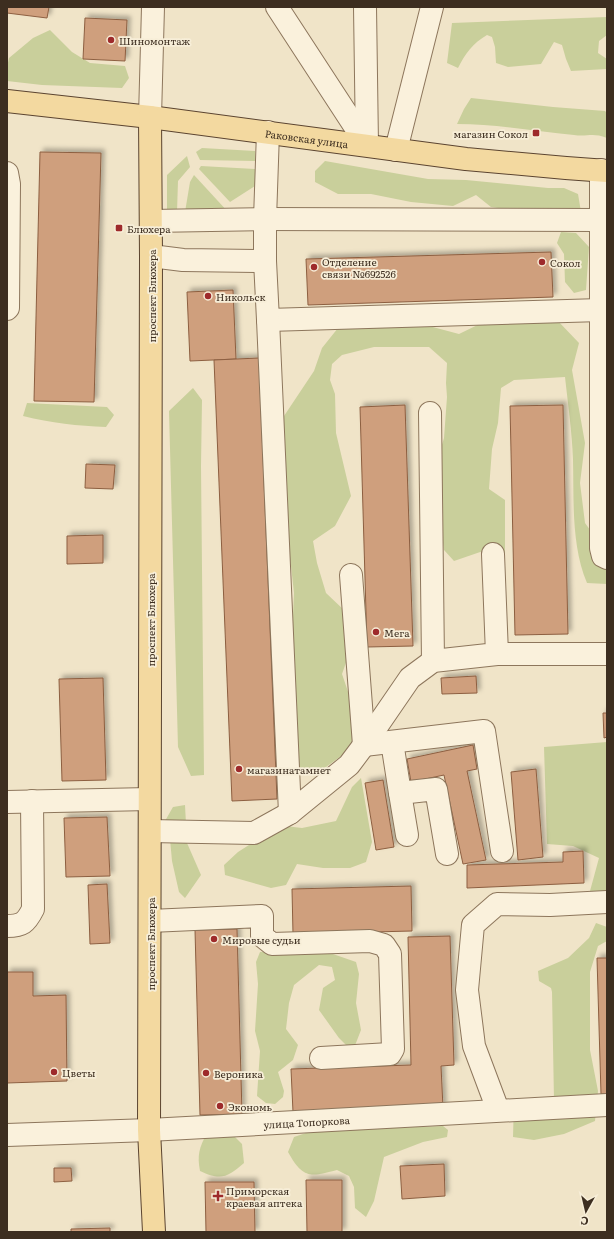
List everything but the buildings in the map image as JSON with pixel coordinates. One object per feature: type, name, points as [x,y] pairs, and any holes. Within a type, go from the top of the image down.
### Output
[{"type":"main road","name":"Раковская улица","points":[[7,101],[150,117],[466,159],[604,170]]},
{"type":"main road","name":"проспект Блюхера","points":[[150,117],[149,1130],[154,1232]]},
{"type":"street","name":"проспект Блюхера","points":[[150,117],[153,7]]},
{"type":"street","points":[[277,7],[367,145]]},
{"type":"street","points":[[365,7],[367,145]]},
{"type":"street","points":[[396,150],[432,7]]},
{"type":"street","points":[[268,132],[265,261],[290,813]]},
{"type":"street","points":[[604,170],[601,220],[600,548],[603,556],[607,558]]},
{"type":"street","points":[[7,173],[9,184],[7,309]]},
{"type":"street","points":[[151,221],[265,219],[601,220]]},
{"type":"street","points":[[151,256],[183,260],[265,261]]},
{"type":"street","points":[[268,320],[601,310]]},
{"type":"street","points":[[430,413],[433,661]]},
{"type":"street","points":[[492,554],[497,654]]},
{"type":"street","points":[[350,575],[364,744]]},
{"type":"street","points":[[150,831],[254,833],[290,813],[349,765],[410,678],[433,661],[497,654],[607,654]]},
{"type":"street","points":[[364,744],[484,731],[502,851]]},
{"type":"street","points":[[392,742],[406,835]]},
{"type":"street","points":[[400,793],[436,789],[447,854]]},
{"type":"street","points":[[7,802],[149,799]]},
{"type":"street","points":[[7,926],[17,926],[27,920],[32,910],[32,801]]},
{"type":"street","points":[[498,1110],[474,1046],[467,990],[473,925],[496,904],[550,905],[607,902]]},
{"type":"street","points":[[150,921],[262,916],[262,936],[272,944],[370,941],[384,945],[390,954],[393,1049],[390,1054],[384,1055],[321,1058]]},
{"type":"street","name":"улица Топоркова","points":[[7,1135],[149,1130],[607,1105]]},
{"type":"green space","points":[[607,17],[607,35],[599,41],[598,53],[607,59],[607,69],[571,71],[562,45],[554,42],[541,64],[508,67],[496,63],[495,47],[492,37],[487,35],[470,49],[458,68],[447,63],[452,23]]},
{"type":"green space","points":[[50,30],[72,52],[90,63],[125,66],[129,78],[122,88],[42,85],[7,81],[7,67],[9,58],[33,38]]},
{"type":"green space","points":[[471,98],[605,111],[607,113],[607,138],[597,135],[579,135],[501,126],[457,124]]},
{"type":"green space","points":[[202,148],[255,151],[255,161],[200,160],[196,152]]},
{"type":"green space","points":[[187,156],[190,167],[178,181],[177,212],[167,212],[167,175]]},
{"type":"green space","points":[[325,161],[428,179],[466,180],[548,188],[564,188],[578,194],[581,212],[555,216],[491,207],[476,195],[453,206],[411,202],[371,194],[338,194],[315,182],[315,171]]},
{"type":"green space","points":[[201,166],[255,169],[255,186],[230,202],[199,169]]},
{"type":"green space","points":[[194,175],[229,213],[185,212],[190,182]]},
{"type":"green space","points":[[561,232],[576,233],[589,247],[586,290],[574,293],[565,282],[564,254],[557,243]]},
{"type":"green space","points":[[492,318],[557,320],[579,343],[572,370],[585,443],[580,483],[585,523],[607,553],[607,584],[587,583],[578,553],[574,522],[572,439],[565,377],[514,380],[501,388],[498,423],[492,449],[489,489],[505,500],[505,553],[486,550],[454,561],[444,550],[439,515],[439,455],[444,438],[447,397],[447,363],[429,347],[374,347],[342,355],[332,364],[330,380],[335,394],[336,433],[351,496],[335,526],[313,541],[317,563],[326,593],[345,611],[349,654],[342,674],[359,724],[348,751],[315,775],[294,767],[291,661],[294,593],[285,533],[282,419],[314,371],[322,348],[338,328],[414,322],[459,334]]},
{"type":"green space","points":[[193,388],[202,400],[201,466],[204,775],[191,776],[178,747],[169,411]]},
{"type":"green space","points":[[27,403],[107,407],[114,415],[106,427],[64,424],[23,416]]},
{"type":"green space","points":[[607,742],[607,891],[605,892],[590,891],[599,858],[573,846],[547,844],[544,747]]},
{"type":"green space","points":[[361,778],[372,842],[366,862],[350,868],[323,868],[297,864],[286,885],[271,888],[225,875],[224,865],[238,852],[285,826],[302,828],[336,821],[352,787]]},
{"type":"green space","points":[[185,805],[187,843],[201,875],[185,898],[179,892],[172,861],[170,839],[165,821],[173,807]]},
{"type":"green space","points":[[596,923],[607,927],[607,941],[598,946],[590,972],[590,1050],[598,1091],[595,1121],[564,1134],[534,1140],[513,1137],[514,1101],[554,1100],[552,992],[551,988],[539,981],[538,971],[568,958],[589,938]]},
{"type":"green space","points":[[272,951],[296,955],[330,953],[356,962],[359,974],[356,1003],[361,1030],[354,1048],[347,1046],[339,1038],[319,1010],[323,988],[335,980],[332,967],[319,965],[294,985],[289,1003],[286,1029],[298,1045],[293,1060],[278,1072],[284,1091],[283,1097],[275,1104],[266,1103],[257,1096],[260,1051],[255,1031],[258,984],[256,962],[260,952]]},
{"type":"green space","points":[[443,1126],[448,1130],[447,1137],[423,1142],[384,1157],[374,1201],[366,1217],[355,1208],[354,1187],[349,1176],[337,1170],[320,1174],[308,1174],[298,1167],[288,1152],[294,1137],[312,1131]]},
{"type":"green space","points":[[230,1132],[242,1144],[244,1163],[233,1172],[219,1177],[200,1171],[199,1152],[207,1133]]},
{"type":"place","name":"Шиномонтаж","points":[[111,40]]},
{"type":"place","name":"магазин Сокол","points":[[536,133]]},
{"type":"place","name":"Блюхера","points":[[119,228]]},
{"type":"place","name":"Сокол","points":[[542,262]]},
{"type":"place","name":"Отделение связи №692526","points":[[314,267]]},
{"type":"place","name":"Никольск","points":[[208,296]]},
{"type":"place","name":"Мега","points":[[376,632]]},
{"type":"place","name":"магазинатамнет","points":[[239,769]]},
{"type":"place","name":"Мировые судьи","points":[[214,939]]},
{"type":"place","name":"Цветы","points":[[54,1072]]},
{"type":"place","name":"Вероника","points":[[206,1073]]},
{"type":"place","name":"Экономь","points":[[220,1106]]},
{"type":"place","name":"Приморская краевая аптека","points":[[218,1196]]}]
